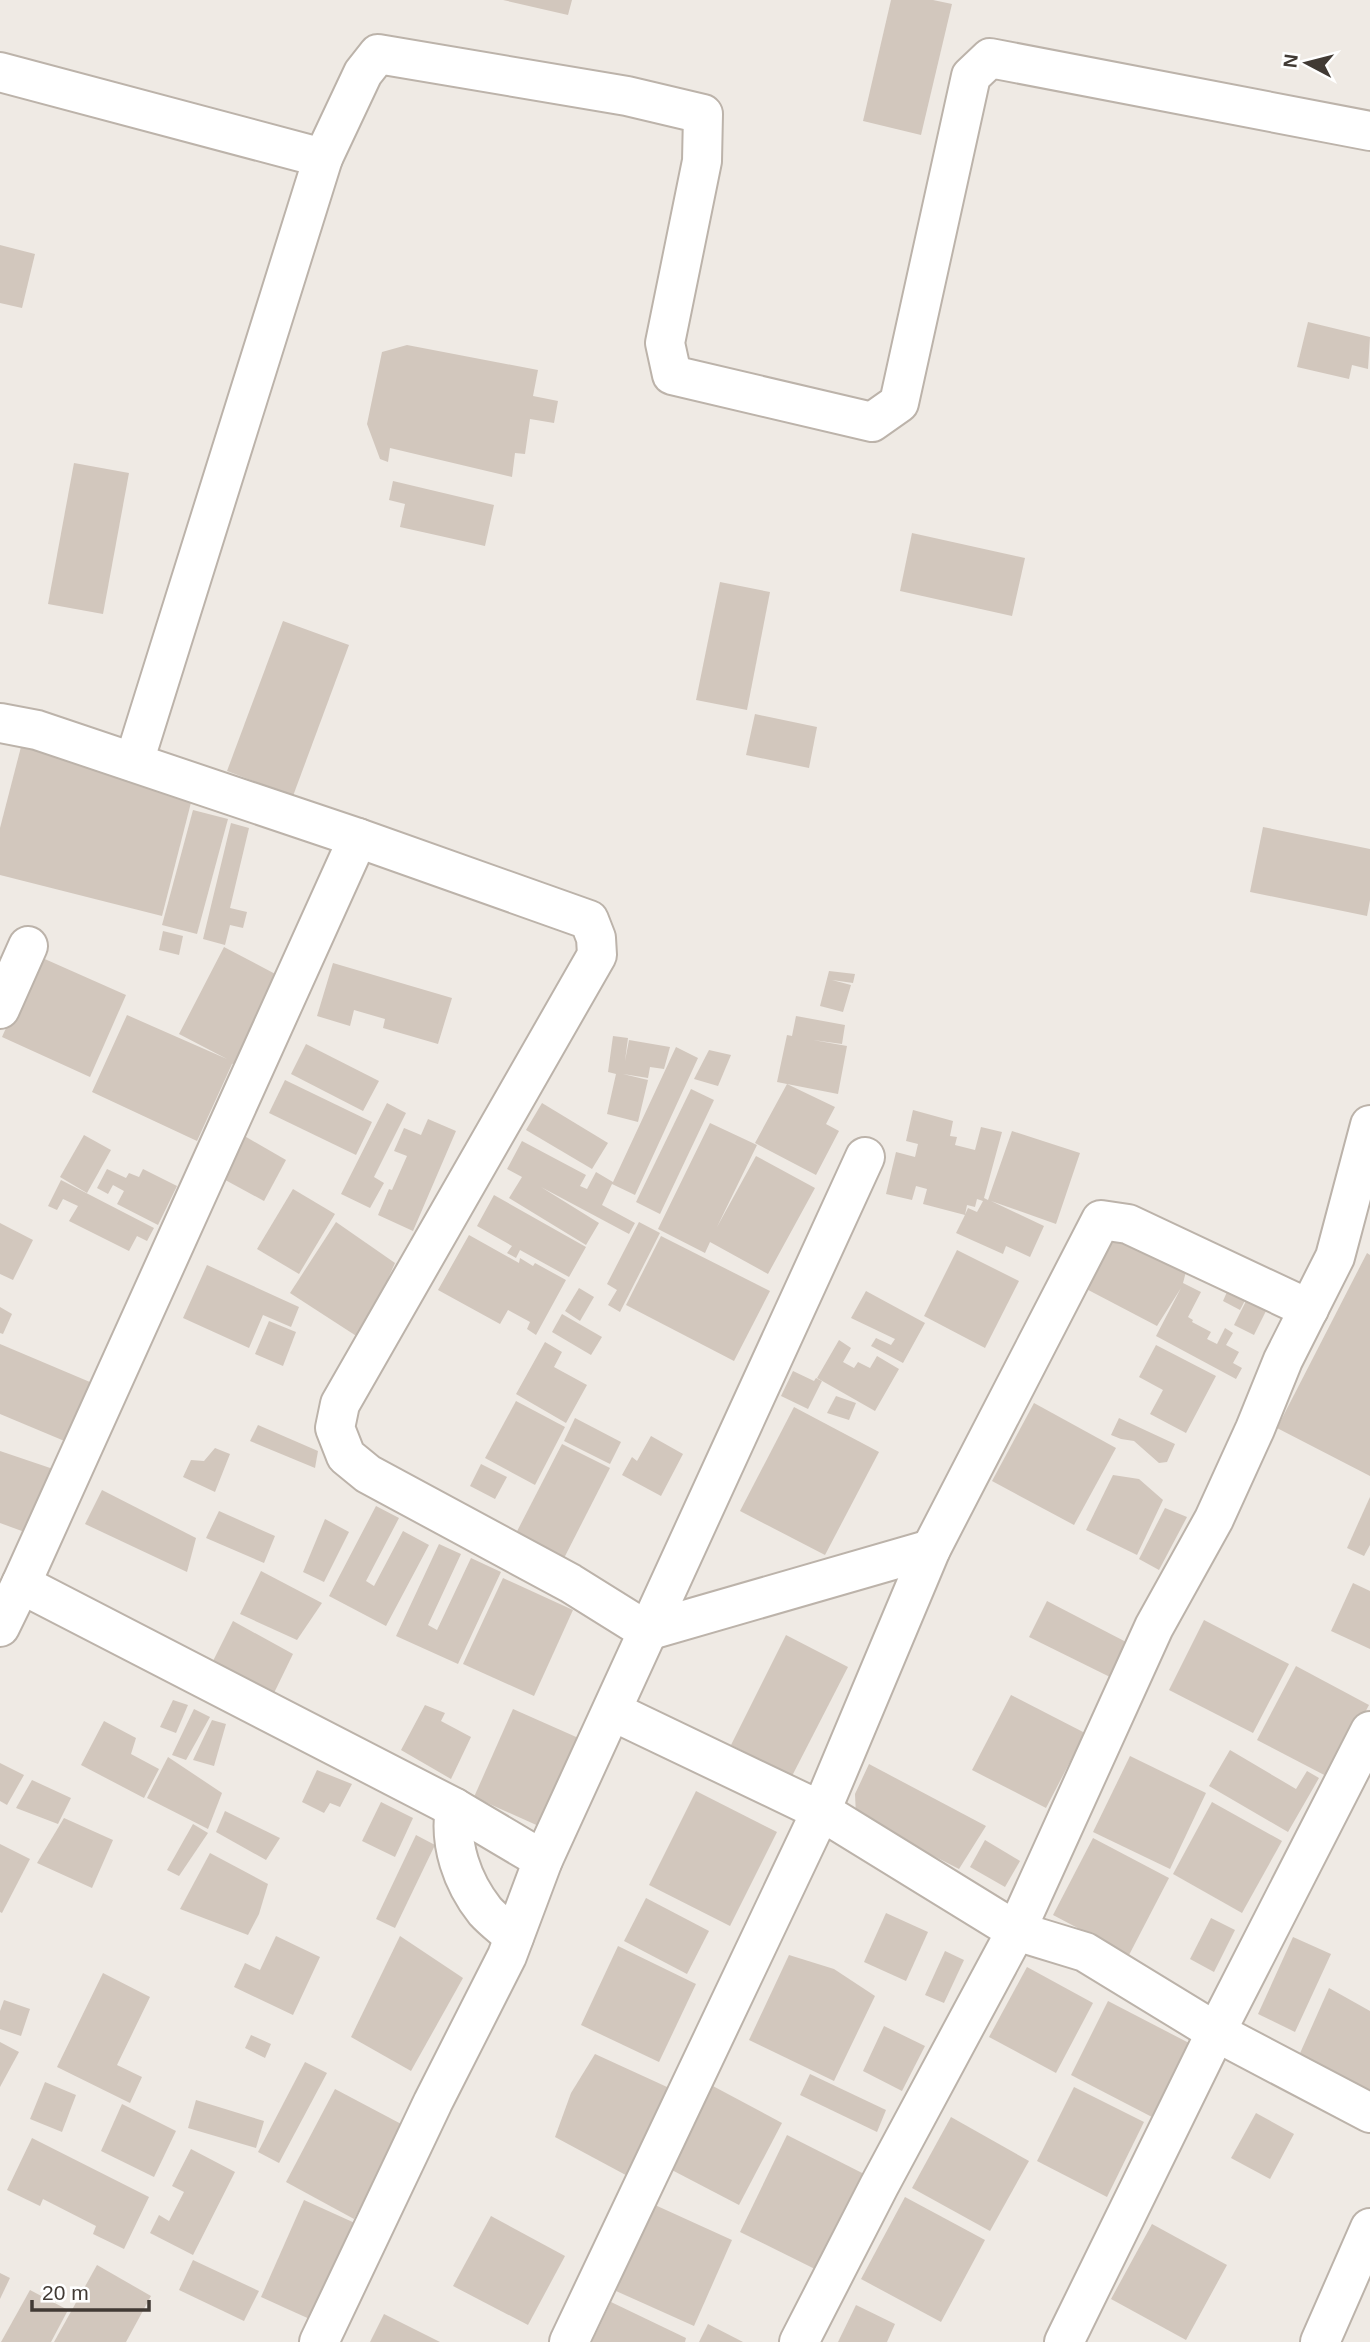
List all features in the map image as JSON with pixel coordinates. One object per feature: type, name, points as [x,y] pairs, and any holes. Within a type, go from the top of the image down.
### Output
[{"type":"street","points":[[134,762],[323,158],[363,72],[378,54],[627,96],[703,114],[702,160],[665,343],[672,375],[872,422],[899,403],[971,76],[990,58],[1370,131]]},
{"type":"street","points":[[0,72],[323,158]]},
{"type":"street","points":[[0,723],[37,730],[134,762],[589,920],[596,937],[597,955],[340,1404],[335,1428],[346,1456],[368,1474],[570,1583],[647,1630],[931,1549]]},
{"type":"street","points":[[0,1627],[358,838]]},
{"type":"street","points":[[0,1009],[28,946]]},
{"type":"street","points":[[799,2342],[1016,1931],[1154,1627],[1214,1519],[1283,1360],[1335,1257],[1370,1125]]},
{"type":"street","points":[[319,2342],[433,2102],[507,1956],[543,1860],[865,1157]]},
{"type":"street","points":[[569,2342],[821,1811],[931,1549],[1101,1220],[1128,1224],[1309,1309]]},
{"type":"street","points":[[21,1584],[455,1808],[543,1860]]},
{"type":"street","points":[[611,1711],[821,1811],[1016,1931],[1085,1952],[1216,2032],[1370,2113]]},
{"type":"street","points":[[1064,2342],[1216,2032],[1370,1731]]},
{"type":"street","points":[[455,1808],[452,1827],[454,1847],[466,1877],[486,1912],[514,1937]]},
{"type":"street","points":[[1320,2342],[1370,2228]]},
{"type":"building","points":[[503,0],[572,0],[568,15]]},
{"type":"building","points":[[891,0],[933,0],[952,4],[921,135],[863,121]]},
{"type":"building","points":[[0,245],[35,254],[22,308],[0,303]]},
{"type":"building","points":[[1308,322],[1370,337],[1368,369],[1352,365],[1349,379],[1297,367]]},
{"type":"building","points":[[407,345],[538,370],[533,396],[558,401],[554,423],[530,419],[525,454],[515,453],[512,477],[390,448],[388,462],[380,459],[367,424],[382,352]]},
{"type":"building","points":[[74,463],[129,473],[103,614],[48,604]]},
{"type":"building","points":[[393,481],[494,505],[485,546],[400,527],[405,504],[389,500]]},
{"type":"building","points":[[912,533],[1025,558],[1012,616],[900,591]]},
{"type":"building","points":[[720,582],[770,592],[747,710],[696,700]]},
{"type":"building","points":[[283,621],[349,645],[293,796],[227,771]]},
{"type":"building","points":[[755,714],[817,727],[809,768],[746,755]]},
{"type":"building","points":[[22,743],[195,787],[162,916],[0,875],[0,828]]},
{"type":"building","points":[[193,810],[228,819],[197,934],[162,925]]},
{"type":"building","points":[[231,823],[249,828],[230,908],[247,912],[243,928],[230,925],[225,945],[203,939]]},
{"type":"building","points":[[1263,827],[1370,849],[1370,900],[1367,916],[1250,892]]},
{"type":"building","points":[[163,931],[183,936],[179,955],[159,950]]},
{"type":"building","points":[[224,947],[281,977],[236,1063],[232,1064],[197,1141],[92,1092],[127,1015],[227,1059],[179,1034]]},
{"type":"building","points":[[38,956],[126,995],[90,1077],[2,1037]]},
{"type":"building","points":[[333,963],[452,998],[438,1044],[383,1028],[385,1019],[354,1010],[350,1026],[317,1016]]},
{"type":"building","points":[[829,971],[855,974],[853,983],[832,980],[851,985],[843,1012],[820,1006]]},
{"type":"building","points":[[796,1016],[845,1025],[842,1044],[813,1040],[847,1046],[838,1094],[777,1082],[787,1035],[792,1036]]},
{"type":"building","points":[[613,1036],[628,1038],[625,1061],[629,1040],[670,1047],[664,1069],[650,1067],[648,1078],[623,1074],[648,1080],[638,1122],[607,1114],[616,1074],[608,1072]]},
{"type":"building","points":[[306,1044],[379,1081],[363,1111],[291,1074]]},
{"type":"building","points":[[676,1047],[698,1058],[635,1195],[612,1184],[602,1205],[635,1223],[629,1234],[541,1187],[599,1223],[586,1245],[509,1198],[522,1177],[507,1169],[522,1141],[586,1175],[580,1186],[587,1189],[596,1172],[613,1182]]},
{"type":"building","points":[[709,1050],[731,1055],[718,1086],[694,1079]]},
{"type":"building","points":[[285,1080],[372,1122],[356,1155],[269,1113]]},
{"type":"building","points":[[787,1084],[835,1107],[826,1124],[839,1131],[816,1175],[755,1143]]},
{"type":"building","points":[[691,1089],[714,1100],[660,1214],[636,1202]]},
{"type":"building","points":[[387,1103],[406,1113],[374,1177],[384,1183],[370,1208],[341,1194]]},
{"type":"building","points":[[542,1103],[608,1143],[592,1169],[526,1130]]},
{"type":"building","points":[[913,1110],[953,1121],[950,1136],[957,1137],[955,1145],[975,1150],[981,1127],[1002,1132],[984,1198],[988,1200],[1012,1131],[1080,1153],[1056,1224],[991,1201],[1044,1226],[1030,1257],[1006,1246],[1003,1254],[956,1233],[965,1215],[923,1204],[927,1189],[916,1186],[912,1200],[886,1194],[896,1152],[915,1157],[918,1144],[906,1141]],"holes":[[[977,1199],[983,1201],[977,1212],[968,1208],[965,1215],[967,1205],[975,1207]]]},
{"type":"building","points":[[428,1119],[456,1131],[413,1231],[378,1215],[407,1156],[394,1151],[404,1128],[421,1135]]},
{"type":"building","points":[[710,1123],[757,1145],[717,1227],[756,1156],[815,1188],[768,1274],[710,1242],[705,1253],[658,1229]]},
{"type":"building","points":[[241,1134],[286,1160],[264,1201],[218,1176]]},
{"type":"building","points":[[84,1135],[111,1150],[87,1193],[60,1177]]},
{"type":"building","points":[[107,1169],[126,1178],[129,1173],[139,1177],[143,1169],[177,1186],[158,1225],[117,1204],[124,1191],[113,1185],[108,1194],[97,1188]]},
{"type":"building","points":[[61,1180],[154,1228],[147,1241],[137,1236],[129,1251],[69,1221],[78,1206],[63,1199],[57,1210],[48,1206]]},
{"type":"building","points":[[293,1189],[335,1214],[299,1274],[257,1249]]},
{"type":"building","points":[[494,1195],[586,1247],[569,1277],[520,1250],[516,1258],[507,1253],[512,1246],[477,1226]]},
{"type":"building","points":[[336,1222],[395,1263],[361,1339],[290,1293]]},
{"type":"building","points":[[639,1222],[660,1233],[620,1312],[608,1305],[617,1290],[607,1284]]},
{"type":"building","points":[[0,1223],[33,1240],[13,1280],[0,1274]]},
{"type":"building","points":[[1104,1224],[1187,1268],[1183,1283],[1201,1292],[1188,1317],[1211,1332],[1207,1339],[1217,1344],[1225,1328],[1233,1333],[1226,1345],[1239,1352],[1233,1363],[1242,1368],[1236,1379],[1156,1336],[1181,1288],[1157,1326],[1073,1282]]},
{"type":"building","points":[[469,1235],[519,1263],[520,1258],[533,1266],[535,1263],[566,1280],[536,1335],[527,1329],[530,1322],[508,1310],[500,1324],[438,1290]]},
{"type":"building","points":[[661,1236],[770,1291],[734,1361],[626,1305]]},
{"type":"building","points":[[957,1250],[1019,1281],[985,1348],[924,1316]]},
{"type":"building","points":[[1367,1253],[1370,1255],[1370,1476],[1277,1428]]},
{"type":"building","points":[[207,1265],[299,1307],[291,1327],[263,1315],[249,1348],[183,1318]]},
{"type":"building","points":[[1233,1278],[1252,1287],[1240,1310],[1223,1301]]},
{"type":"building","points":[[579,1288],[594,1297],[580,1321],[565,1311]]},
{"type":"building","points":[[1252,1289],[1272,1299],[1254,1335],[1234,1325]]},
{"type":"building","points":[[866,1291],[925,1323],[903,1363],[871,1346],[876,1338],[891,1345],[895,1339],[851,1318]]},
{"type":"building","points":[[0,1307],[12,1314],[3,1334],[0,1333]]},
{"type":"building","points":[[562,1314],[602,1337],[591,1355],[552,1332]]},
{"type":"building","points":[[269,1321],[296,1332],[283,1366],[255,1354]]},
{"type":"building","points":[[839,1340],[851,1348],[843,1362],[854,1368],[858,1362],[870,1368],[877,1356],[899,1369],[875,1411],[817,1378]]},
{"type":"building","points":[[545,1342],[562,1352],[554,1367],[587,1385],[566,1423],[516,1394]]},
{"type":"building","points":[[0,1344],[97,1385],[74,1445],[0,1414]]},
{"type":"building","points":[[1156,1345],[1216,1376],[1186,1433],[1150,1414],[1163,1390],[1139,1377]]},
{"type":"building","points":[[793,1371],[814,1381],[816,1378],[822,1381],[808,1409],[781,1396]]},
{"type":"building","points":[[836,1396],[856,1403],[849,1420],[827,1413]]},
{"type":"building","points":[[516,1401],[565,1427],[535,1485],[485,1458]]},
{"type":"building","points":[[1034,1403],[1116,1448],[1074,1525],[992,1481]]},
{"type":"building","points":[[794,1407],[879,1452],[825,1555],[740,1511]]},
{"type":"building","points":[[575,1418],[621,1442],[610,1464],[564,1441]]},
{"type":"building","points":[[1119,1418],[1175,1444],[1167,1462],[1159,1463],[1134,1441],[1111,1435]]},
{"type":"building","points":[[258,1425],[318,1451],[315,1468],[250,1441]]},
{"type":"building","points":[[651,1436],[683,1454],[661,1496],[622,1475],[632,1457],[637,1461]]},
{"type":"building","points":[[562,1444],[610,1468],[560,1566],[512,1541]]},
{"type":"building","points":[[215,1448],[230,1454],[215,1492],[183,1477],[191,1460],[204,1461]]},
{"type":"building","points":[[0,1451],[65,1473],[30,1534],[0,1523]]},
{"type":"building","points":[[481,1464],[507,1477],[495,1499],[470,1486]]},
{"type":"building","points":[[1113,1475],[1139,1479],[1163,1500],[1137,1555],[1086,1530]]},
{"type":"building","points":[[102,1490],[196,1538],[187,1572],[85,1524]]},
{"type":"building","points":[[1370,1497],[1370,1545],[1364,1556],[1347,1548]]},
{"type":"building","points":[[376,1506],[399,1518],[366,1581],[374,1586],[403,1531],[429,1545],[386,1626],[329,1596]]},
{"type":"building","points":[[1165,1508],[1187,1517],[1159,1570],[1139,1559]]},
{"type":"building","points":[[219,1511],[275,1536],[264,1563],[206,1538]]},
{"type":"building","points":[[325,1519],[349,1532],[324,1582],[303,1572]]},
{"type":"building","points":[[439,1544],[461,1554],[428,1625],[437,1630],[471,1558],[501,1572],[458,1664],[396,1636]]},
{"type":"building","points":[[261,1571],[322,1603],[297,1640],[240,1614]]},
{"type":"building","points":[[503,1578],[573,1610],[534,1696],[463,1664]]},
{"type":"building","points":[[1353,1583],[1370,1591],[1370,1649],[1331,1631]]},
{"type":"building","points":[[1047,1601],[1128,1643],[1112,1678],[1029,1637]]},
{"type":"building","points":[[1204,1620],[1289,1664],[1253,1733],[1169,1690]]},
{"type":"building","points":[[233,1621],[293,1654],[274,1693],[212,1663]]},
{"type":"building","points":[[786,1635],[848,1667],[792,1776],[731,1745]]},
{"type":"building","points":[[1296,1666],[1369,1705],[1330,1778],[1257,1740]]},
{"type":"building","points":[[1011,1695],[1085,1733],[1046,1808],[972,1770]]},
{"type":"building","points":[[173,1700],[188,1705],[176,1733],[160,1727]]},
{"type":"building","points":[[425,1705],[445,1713],[441,1721],[471,1737],[451,1779],[401,1750]]},
{"type":"building","points":[[194,1709],[210,1717],[186,1760],[172,1755]]},
{"type":"building","points":[[513,1709],[583,1740],[543,1828],[474,1797]]},
{"type":"building","points":[[212,1720],[226,1724],[214,1766],[193,1760]]},
{"type":"building","points":[[104,1721],[136,1738],[131,1754],[159,1769],[144,1798],[81,1765]]},
{"type":"building","points":[[1230,1750],[1296,1789],[1307,1771],[1319,1778],[1288,1832],[1209,1786]]},
{"type":"building","points":[[1130,1756],[1206,1793],[1170,1869],[1093,1832]]},
{"type":"building","points":[[168,1757],[222,1793],[208,1829],[147,1798]]},
{"type":"building","points":[[0,1763],[24,1775],[7,1805],[0,1801]]},
{"type":"building","points":[[869,1764],[986,1826],[959,1869],[856,1816],[855,1794]]},
{"type":"building","points":[[317,1770],[352,1784],[340,1807],[330,1803],[324,1813],[302,1802]]},
{"type":"building","points":[[32,1780],[71,1798],[58,1824],[16,1808]]},
{"type":"building","points":[[696,1791],[777,1832],[730,1926],[649,1885]]},
{"type":"building","points":[[381,1802],[413,1818],[395,1857],[362,1841]]},
{"type":"building","points":[[1212,1802],[1282,1841],[1242,1913],[1173,1874]]},
{"type":"building","points":[[225,1811],[280,1838],[266,1860],[216,1832]]},
{"type":"building","points":[[64,1818],[113,1840],[92,1888],[37,1863]]},
{"type":"building","points":[[193,1824],[208,1833],[179,1876],[167,1870]]},
{"type":"building","points":[[416,1835],[435,1845],[395,1928],[376,1919]]},
{"type":"building","points":[[1093,1838],[1169,1878],[1129,1955],[1053,1915]]},
{"type":"building","points":[[985,1840],[1020,1861],[1005,1887],[970,1867]]},
{"type":"building","points":[[0,1844],[30,1859],[2,1913],[0,1912]]},
{"type":"building","points":[[210,1853],[268,1884],[259,1914],[248,1935],[180,1909]]},
{"type":"building","points":[[646,1898],[709,1931],[687,1974],[624,1941]]},
{"type":"building","points":[[886,1913],[928,1932],[906,1981],[864,1962]]},
{"type":"building","points":[[1211,1918],[1235,1930],[1214,1972],[1190,1959]]},
{"type":"building","points":[[276,1936],[320,1957],[293,2015],[234,1987],[245,1963],[260,1970]]},
{"type":"building","points":[[400,1936],[463,1978],[411,2071],[351,2037]]},
{"type":"building","points":[[1293,1937],[1331,1954],[1295,2032],[1258,2014]]},
{"type":"building","points":[[618,1946],[696,1984],[659,2062],[581,2025]]},
{"type":"building","points":[[945,1951],[964,1960],[944,2003],[925,1995]]},
{"type":"building","points":[[789,1955],[834,1969],[875,1996],[834,2081],[749,2040]]},
{"type":"building","points":[[1027,1967],[1093,2003],[1056,2073],[989,2037]]},
{"type":"building","points":[[103,1973],[150,1997],[117,2065],[142,2077],[130,2103],[57,2067]]},
{"type":"building","points":[[1329,1988],[1370,2011],[1370,2097],[1293,2069]]},
{"type":"building","points":[[4,2000],[30,2009],[21,2036],[0,2029],[0,2011]]},
{"type":"building","points":[[1108,2001],[1189,2043],[1152,2117],[1071,2075]]},
{"type":"building","points":[[884,2026],[925,2046],[902,2091],[863,2071]]},
{"type":"building","points":[[251,2035],[271,2044],[265,2058],[245,2048]]},
{"type":"building","points":[[0,2042],[19,2052],[0,2087]]},
{"type":"building","points":[[595,2054],[678,2092],[635,2180],[555,2137],[571,2093]]},
{"type":"building","points":[[305,2062],[327,2073],[279,2163],[258,2152]]},
{"type":"building","points":[[810,2074],[886,2110],[877,2132],[800,2095]]},
{"type":"building","points":[[45,2082],[76,2095],[62,2132],[30,2119]]},
{"type":"building","points":[[711,2085],[782,2123],[739,2205],[668,2168]]},
{"type":"building","points":[[1074,2087],[1144,2122],[1107,2197],[1037,2161]]},
{"type":"building","points":[[335,2089],[405,2126],[354,2219],[286,2182]]},
{"type":"building","points":[[196,2100],[264,2121],[256,2148],[188,2128]]},
{"type":"building","points":[[122,2104],[176,2131],[154,2177],[101,2151]]},
{"type":"building","points":[[1256,2113],[1294,2134],[1270,2179],[1231,2158]]},
{"type":"building","points":[[951,2117],[1029,2161],[990,2231],[912,2188]]},
{"type":"building","points":[[787,2135],[874,2179],[827,2275],[740,2232]]},
{"type":"building","points":[[32,2138],[149,2197],[124,2249],[93,2234],[96,2226],[43,2199],[40,2206],[7,2190]]},
{"type":"building","points":[[191,2149],[235,2172],[193,2255],[150,2233],[159,2215],[169,2221],[184,2192],[172,2186]]},
{"type":"building","points":[[905,2197],[985,2240],[941,2322],[861,2279]]},
{"type":"building","points":[[304,2200],[357,2224],[314,2321],[261,2297]]},
{"type":"building","points":[[655,2205],[732,2240],[694,2326],[616,2291]]},
{"type":"building","points":[[491,2216],[565,2256],[528,2325],[453,2286]]},
{"type":"building","points":[[1152,2224],[1227,2265],[1186,2340],[1111,2299]]},
{"type":"building","points":[[193,2260],[259,2291],[244,2321],[179,2290]]},
{"type":"building","points":[[97,2265],[151,2296],[126,2342],[54,2342]]},
{"type":"building","points":[[0,2273],[10,2278],[0,2299]]},
{"type":"building","points":[[30,2290],[68,2310],[51,2342],[1,2342]]},
{"type":"building","points":[[611,2302],[686,2338],[685,2342],[592,2342]]},
{"type":"building","points":[[856,2305],[895,2324],[887,2342],[838,2342]]},
{"type":"building","points":[[384,2314],[440,2342],[370,2342]]},
{"type":"building","points":[[708,2324],[743,2342],[699,2342]]}]
